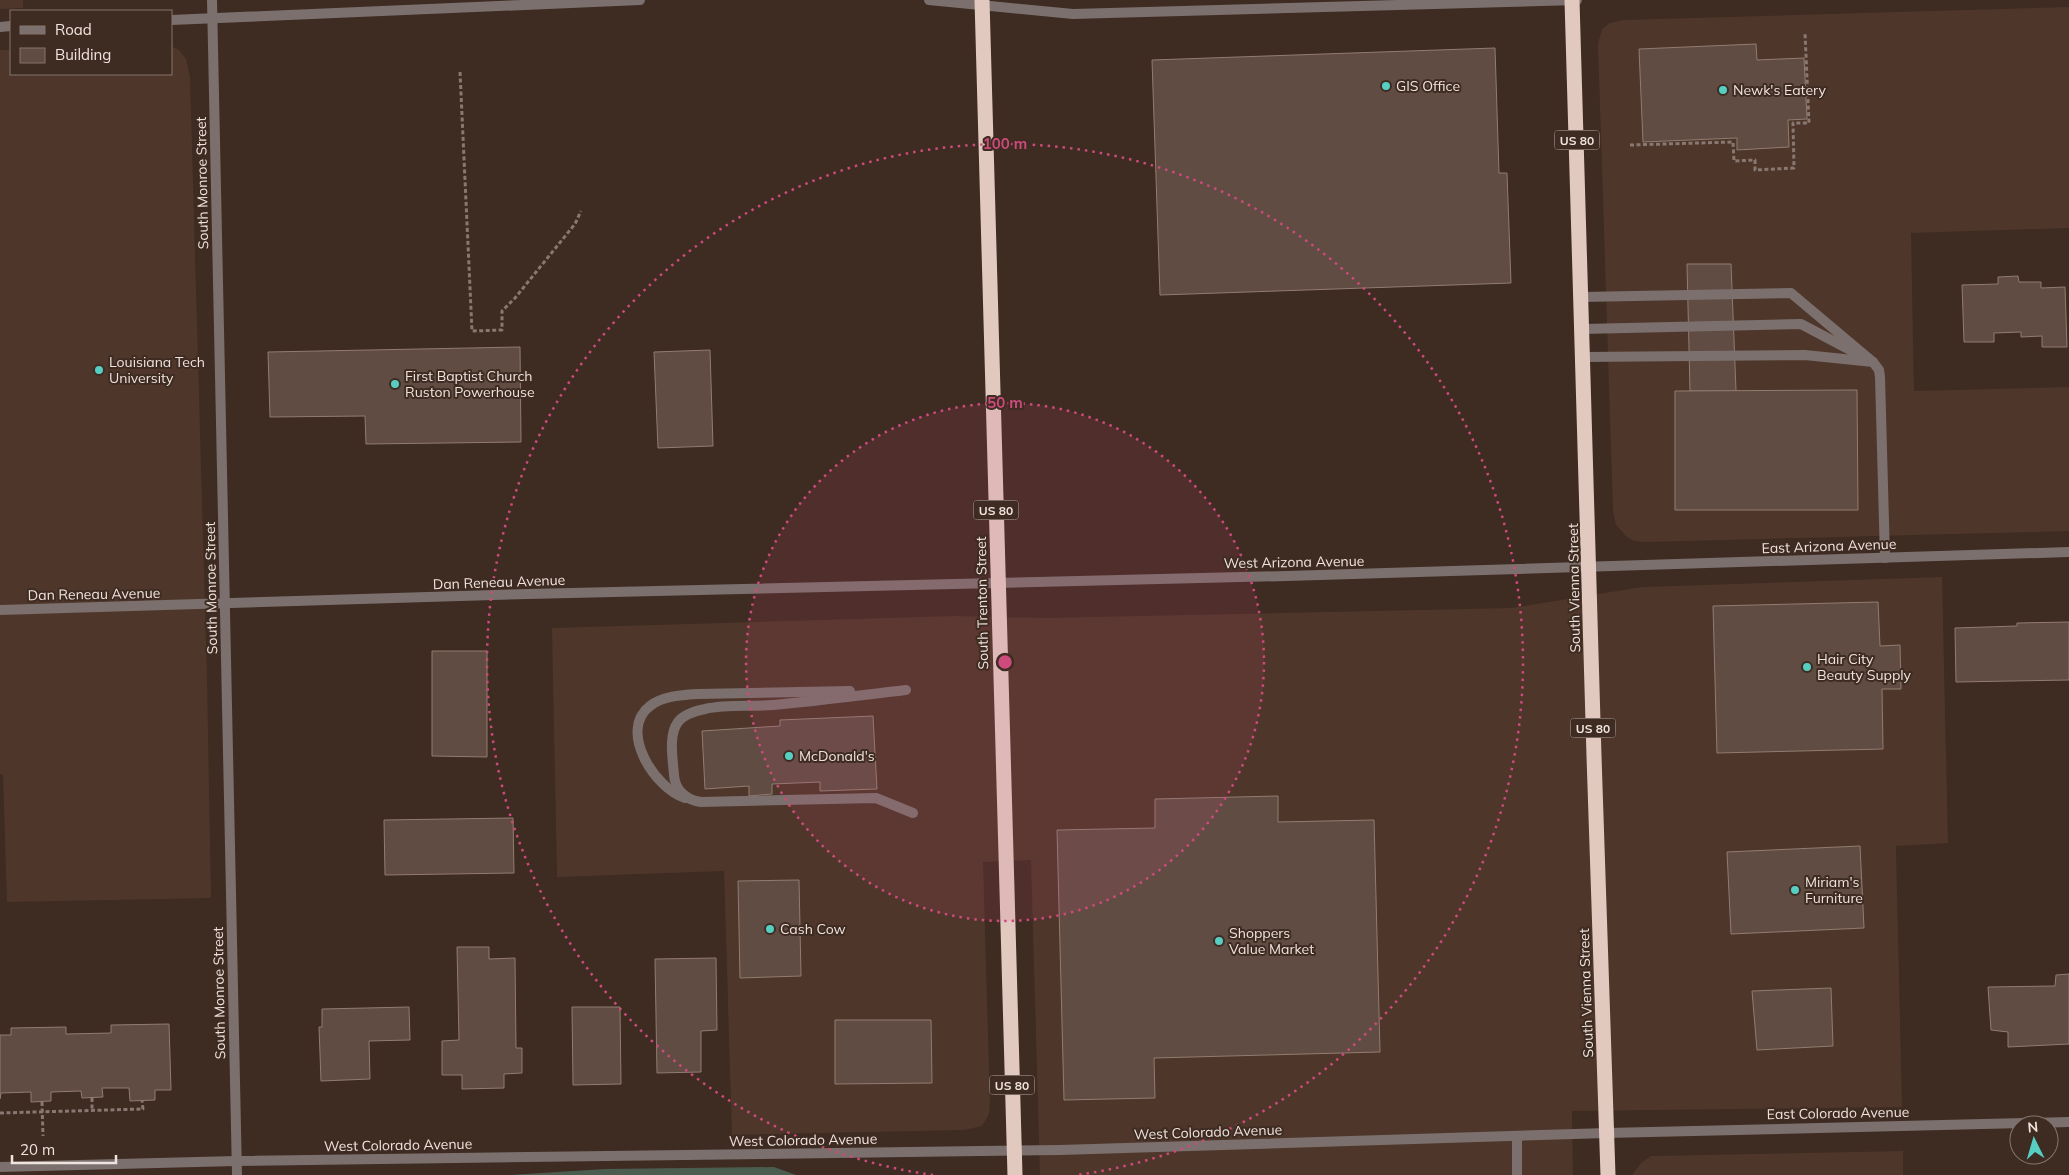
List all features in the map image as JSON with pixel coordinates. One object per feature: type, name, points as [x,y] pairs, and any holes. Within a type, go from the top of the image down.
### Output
[{"type":"highway","name":"South Vienna Street","points":[[1572,0],[1608,1175]]},
{"type":"highway","name":"South Trenton Street","points":[[982,3],[1015,1175]]},
{"type":"street","name":"South Monroe Street","points":[[212,0],[237,1175]]},
{"type":"street","points":[[172,20],[640,0]]},
{"type":"street","points":[[929,0],[982,3],[1073,14],[1579,0]]},
{"type":"street","points":[[1582,297],[1791,293],[1873,362],[1879,370],[1880,377],[1885,558]]},
{"type":"street","points":[[1583,329],[1801,324],[1873,362]]},
{"type":"street","points":[[1584,358],[1805,355],[1873,362]]},
{"type":"street","name":"East Arizona Avenue","points":[[1590,567],[2069,552]]},
{"type":"street","name":"West Arizona Avenue","points":[[999,582],[1590,567]]},
{"type":"street","name":"Dan Reneau Avenue","points":[[0,610],[999,582]]},
{"type":"street","points":[[692,801],[683,795],[674,780],[672,750],[673,735],[677,723],[692,712],[706,708],[772,705],[906,690],[771,691],[675,696],[649,706],[639,725],[640,746],[646,764],[661,784],[679,797],[692,801],[876,798],[913,812]]},
{"type":"street","name":"East Colorado Avenue","points":[[1607,1133],[2069,1122]]},
{"type":"street","name":"West Colorado Avenue","points":[[0,1167],[236,1161],[1014,1151],[1607,1133]]},
{"type":"street","points":[[1517,1136],[1517,1175]]},
{"type":"path","points":[[1630,145],[1733,142],[1734,162],[1755,160],[1755,170],[1794,168],[1793,123],[1810,122],[1805,33]]},
{"type":"path","points":[[460,72],[472,331],[502,330],[502,311],[516,298],[569,231],[581,211]]},
{"type":"path","points":[[92,1098],[92,1110]]},
{"type":"path","points":[[0,1113],[143,1109],[142,1101]]},
{"type":"path","points":[[42,1102],[43,1136]]},
{"type":"shaded area","points":[[0,0],[23,0],[23,8],[0,9]]},
{"type":"shaded area","points":[[2069,7],[2069,228],[1911,233],[1914,391],[2069,387],[2069,531],[1646,542],[1634,541],[1627,537],[1616,525],[1613,511],[1598,44],[1602,29],[1610,23],[1623,20]]},
{"type":"shaded area","name":"Louisiana Tech University","points":[[172,46],[179,50],[186,59],[190,77],[207,678],[211,898],[7,902],[3,775],[0,774],[0,50],[10,50],[10,75],[172,75]]},
{"type":"shaded area","points":[[1942,577],[1948,843],[1896,846],[1902,1107],[1572,1111],[1573,1175],[1040,1175],[1031,860],[983,862],[990,1103],[989,1114],[982,1126],[964,1130],[732,1135],[724,871],[557,877],[552,628],[955,616],[1046,618],[1512,608],[1642,587]]},
{"type":"shaded area","points":[[1903,1151],[1903,1175],[1632,1175],[1641,1163],[1651,1156]]},
{"type":"green space","points":[[774,1167],[796,1175],[510,1175],[605,1169]]},
{"type":"building","name":"Newk's Eatery","points":[[1756,44],[1757,60],[1804,58],[1807,119],[1788,120],[1789,147],[1737,150],[1737,138],[1643,142],[1639,49]]},
{"type":"building","points":[[1495,48],[1499,173],[1507,173],[1511,283],[1160,295],[1152,60]]},
{"type":"building","points":[[1687,264],[1731,264],[1736,391],[1690,391]]},
{"type":"building","points":[[2018,276],[2019,282],[2041,282],[2041,288],[2065,287],[2067,347],[2042,347],[2042,336],[2021,337],[2021,332],[1994,333],[1994,342],[1964,342],[1962,285],[1998,284],[1998,277]]},
{"type":"building","name":"First Baptist Church Ruston Powerhouse","points":[[520,347],[521,442],[366,444],[365,416],[270,417],[268,352]]},
{"type":"building","points":[[710,350],[713,446],[658,448],[654,352]]},
{"type":"building","points":[[1857,390],[1858,510],[1675,510],[1675,391]]},
{"type":"building","name":"Hair City Beauty Supply","points":[[1878,602],[1880,646],[1900,645],[1901,689],[1882,689],[1883,749],[1717,753],[1713,606]]},
{"type":"building","points":[[2069,622],[2069,680],[1956,682],[1955,628],[2017,626],[2017,623]]},
{"type":"building","points":[[432,651],[487,651],[487,757],[432,756]]},
{"type":"building","name":"McDonald's","points":[[873,716],[877,789],[820,791],[820,782],[772,784],[772,794],[749,796],[749,786],[705,789],[702,731],[780,726],[780,720]]},
{"type":"building","name":"Shoppers Value Market","points":[[1278,796],[1278,822],[1374,820],[1380,1052],[1154,1058],[1155,1098],[1064,1100],[1057,830],[1155,828],[1155,799]]},
{"type":"building","points":[[513,818],[514,873],[385,875],[384,820]]},
{"type":"building","name":"Miriam's Furniture","points":[[1860,846],[1864,928],[1731,934],[1727,852]]},
{"type":"building","name":"Cash Cow","points":[[799,880],[801,976],[740,978],[738,881]]},
{"type":"building","points":[[457,947],[489,947],[489,959],[515,958],[516,1048],[522,1048],[522,1073],[504,1074],[504,1088],[462,1089],[462,1075],[442,1075],[442,1041],[459,1040]]},
{"type":"building","points":[[716,958],[717,1030],[701,1031],[701,1072],[657,1073],[655,959]]},
{"type":"building","points":[[2069,974],[2069,1044],[2008,1047],[2008,1032],[1991,1030],[1988,987],[2055,986],[2056,975]]},
{"type":"building","points":[[1831,988],[1833,1046],[1757,1050],[1752,991]]},
{"type":"building","points":[[409,1007],[410,1040],[369,1041],[370,1079],[321,1081],[319,1027],[322,1027],[322,1009]]},
{"type":"building","points":[[572,1007],[620,1007],[621,1084],[573,1085]]},
{"type":"building","points":[[835,1020],[931,1020],[932,1083],[835,1084]]},
{"type":"building","points":[[169,1024],[171,1090],[155,1090],[155,1100],[130,1101],[129,1088],[102,1088],[103,1097],[82,1098],[81,1091],[51,1092],[51,1101],[31,1102],[31,1092],[1,1093],[0,1099],[0,1035],[11,1035],[11,1028],[66,1027],[66,1034],[111,1033],[111,1025]]},
{"type":"place","name":"GIS Office","points":[[1386,86]]},
{"type":"place","name":"Newk's Eatery","points":[[1723,90]]},
{"type":"place","name":"Louisiana Tech University","points":[[99,370]]},
{"type":"place","name":"First Baptist Church Ruston Powerhouse","points":[[395,384]]},
{"type":"place","name":"Hair City Beauty Supply","points":[[1807,667]]},
{"type":"place","name":"McDonald's","points":[[789,756]]},
{"type":"place","name":"Miriam's Furniture","points":[[1795,890]]},
{"type":"place","name":"Cash Cow","points":[[770,929]]},
{"type":"place","name":"Shoppers Value Market","points":[[1219,941]]}]
